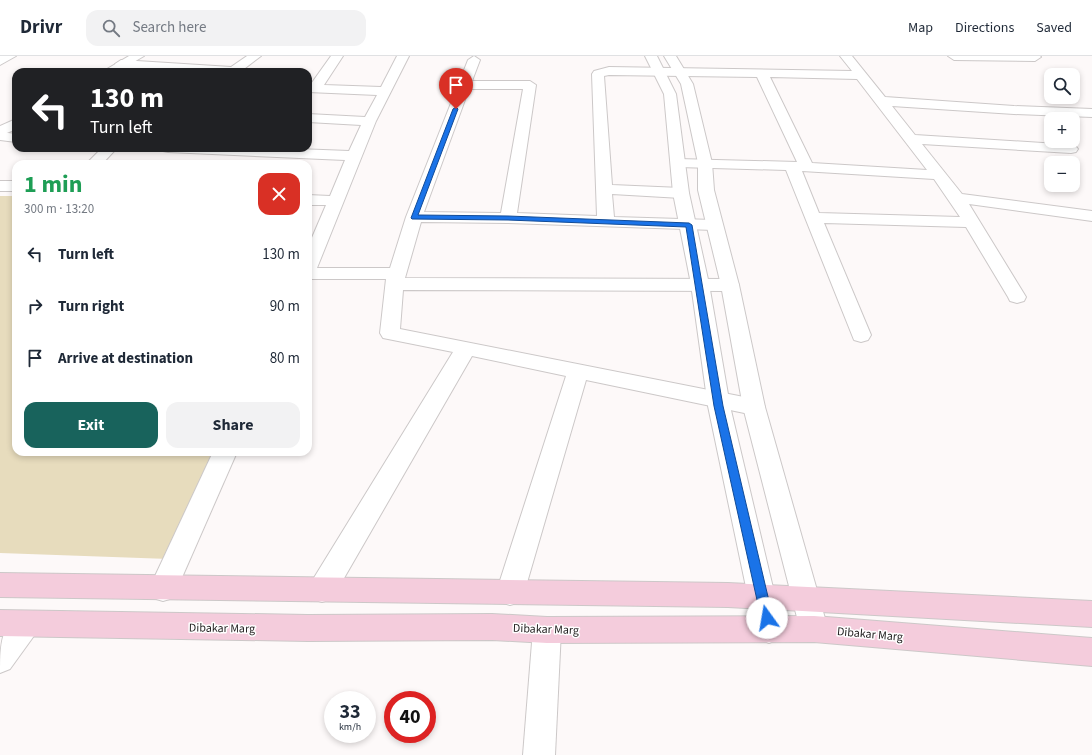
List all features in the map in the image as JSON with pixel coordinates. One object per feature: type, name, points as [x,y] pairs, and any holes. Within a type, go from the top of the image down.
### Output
[{"type":"main road","points":[[0,585],[163,589],[762,596],[1092,614]]},
{"type":"main road","name":"Dibakar Marg","points":[[13,624],[308,628],[492,627],[547,630],[814,629],[1092,652]]},
{"type":"street","points":[[0,61],[10,56]]},
{"type":"street","points":[[114,68],[138,56]]},
{"type":"street","points":[[238,68],[254,56]]},
{"type":"street","points":[[312,88],[337,56]]},
{"type":"street","points":[[312,258],[369,121],[403,56]]},
{"type":"street","points":[[846,56],[957,198],[1017,297]]},
{"type":"street","points":[[954,56],[1035,57],[1033,56]]},
{"type":"street","points":[[474,60],[414,218],[396,279],[390,334],[466,348],[718,401],[754,407]]},
{"type":"street","points":[[121,64],[176,68]]},
{"type":"street","points":[[606,221],[598,74],[609,71],[665,64],[762,74],[860,75]]},
{"type":"street","points":[[665,64],[682,193],[700,284],[718,401],[769,630]]},
{"type":"street","points":[[665,64],[691,100],[705,163],[706,190],[730,285],[754,407],[807,598],[814,629]]},
{"type":"street","points":[[762,74],[800,167],[814,218],[861,335]]},
{"type":"street","points":[[465,85],[530,85],[508,218]]},
{"type":"street","points":[[312,88],[385,91]]},
{"type":"street","points":[[881,101],[1092,113]]},
{"type":"street","points":[[1033,110],[1044,122]]},
{"type":"street","points":[[312,118],[369,121]]},
{"type":"street","points":[[0,132],[12,125]]},
{"type":"street","points":[[0,136],[12,138]]},
{"type":"street","points":[[910,139],[1044,147]]},
{"type":"street","points":[[1055,148],[1071,149],[1070,148]]},
{"type":"street","points":[[97,160],[106,152]]},
{"type":"street","points":[[261,152],[354,156]]},
{"type":"street","points":[[678,162],[938,175]]},
{"type":"street","points":[[0,186],[12,186]]},
{"type":"street","points":[[604,189],[682,193]]},
{"type":"street","points":[[957,198],[1092,216]]},
{"type":"street","points":[[312,200],[336,201]]},
{"type":"street","points":[[414,218],[508,218],[714,225]]},
{"type":"street","points":[[814,218],[971,222]]},
{"type":"street","points":[[312,274],[396,279],[730,285]]},
{"type":"street","points":[[708,333],[740,334]]},
{"type":"street","points":[[322,590],[466,348]]},
{"type":"street","points":[[510,593],[578,371]]},
{"type":"street","points":[[163,589],[223,456]]},
{"type":"street","points":[[0,659],[13,624]]},
{"type":"street","points":[[539,755],[547,630]]},
{"type":"shaded area","points":[[0,196],[12,196],[12,456],[211,456],[169,559],[0,553]]},
{"type":"route","points":[[456,109],[414,218],[508,218],[689,225],[700,284],[719,406],[767,618]]}]
